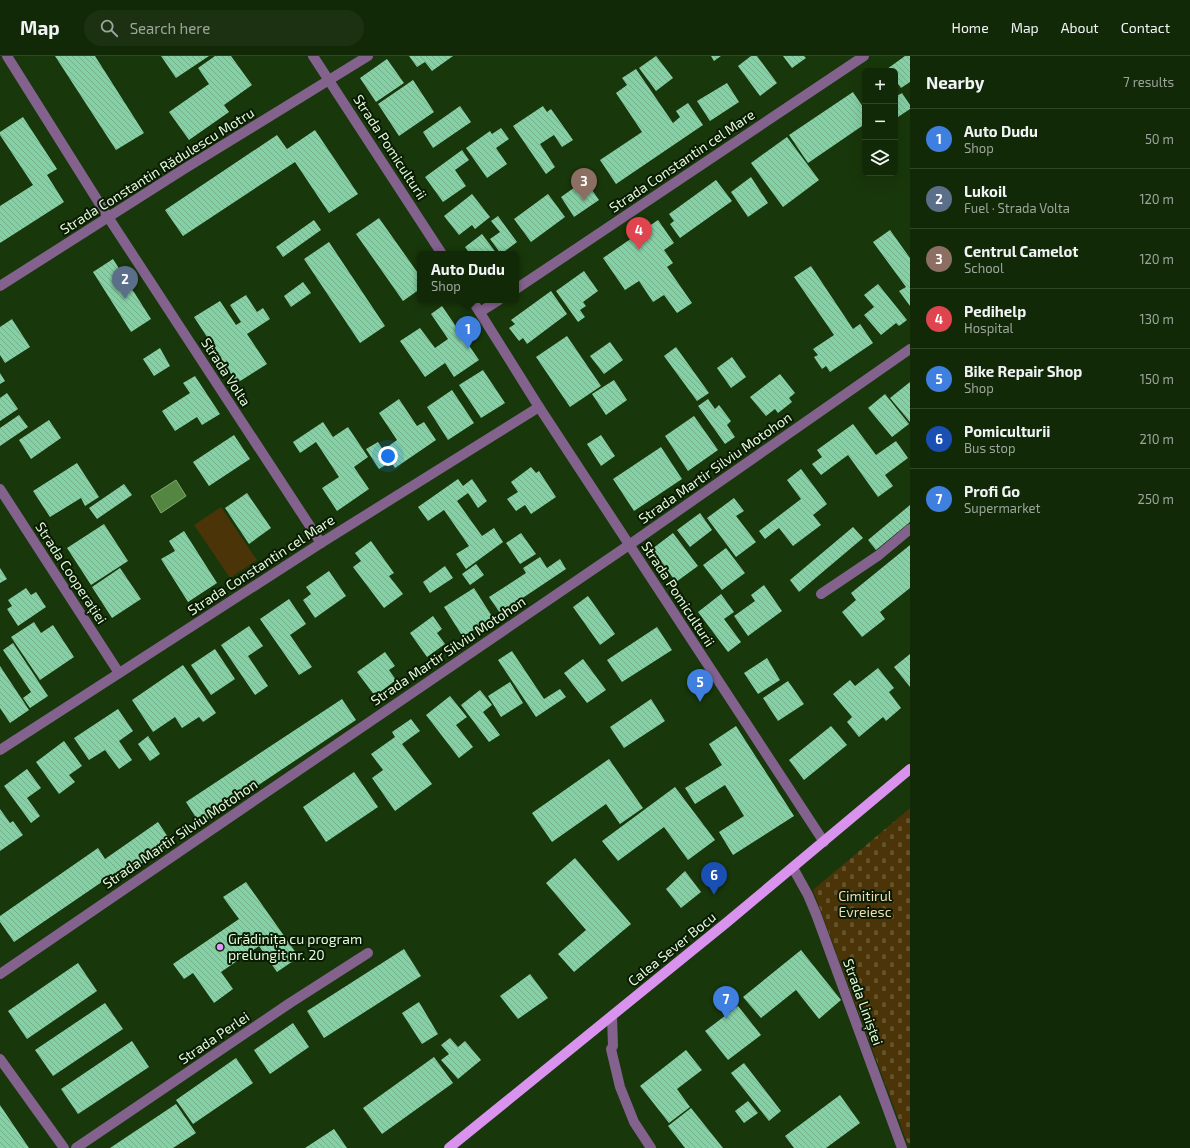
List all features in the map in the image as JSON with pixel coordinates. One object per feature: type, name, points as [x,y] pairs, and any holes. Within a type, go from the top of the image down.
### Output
[{"type":"main road","name":"Calea Sever Bocu","points":[[449,1148],[793,868],[910,769]]},
{"type":"street","name":"Strada Volta","points":[[7,56],[108,217],[321,543]]},
{"type":"street","name":"Strada Pomiculturii","points":[[314,56],[440,251]]},
{"type":"street","name":"Strada Constantin Rădulescu Motru","points":[[0,286],[184,169],[368,56]]},
{"type":"street","name":"Strada Constantin cel Mare","points":[[519,287],[864,56]]},
{"type":"street","name":"Strada Pomiculturii","points":[[474,303],[539,407],[824,842]]},
{"type":"street","points":[[480,312],[494,303]]},
{"type":"street","name":"Strada Martir Silviu Motohon","points":[[0,974],[629,545],[910,349]]},
{"type":"street","name":"Strada Constantin cel Mare","points":[[0,750],[321,543],[539,407]]},
{"type":"street","name":"Strada Cooperației","points":[[0,489],[119,673]]},
{"type":"street","points":[[821,594],[879,556],[910,529]]},
{"type":"street","name":"Strada Liniștei","points":[[793,868],[808,895],[816,914],[902,1148]]},
{"type":"street","name":"Strada Perlei","points":[[76,1148],[290,1002],[368,953]]},
{"type":"street","points":[[612,1016],[613,1046],[611,1049],[620,1087],[634,1122],[651,1148]]},
{"type":"street","points":[[0,1059],[64,1148]]},
{"type":"green space","points":[[221,507],[257,560],[230,578],[194,525]]},
{"type":"green space","name":"Cimitirul Evreiesc","points":[[910,808],[910,1144],[907,1142],[813,890]]},
{"type":"shaded area","points":[[176,480],[186,496],[161,513],[151,496]]},
{"type":"building","points":[[55,56],[95,56],[144,133],[116,150]]},
{"type":"building","points":[[161,56],[209,56],[176,78]]},
{"type":"building","points":[[215,56],[231,56],[252,85],[224,105],[229,112],[189,140],[169,112],[209,84],[198,68]]},
{"type":"building","points":[[409,56],[453,56],[432,71],[425,62],[417,67]]},
{"type":"building","points":[[656,56],[673,78],[656,91],[639,68]]},
{"type":"building","points":[[711,56],[721,56],[714,61]]},
{"type":"building","points":[[751,56],[757,56],[777,83],[760,96],[738,66]]},
{"type":"building","points":[[783,56],[804,56],[806,58],[792,68]]},
{"type":"building","points":[[905,56],[910,56],[910,82],[901,88],[898,84],[898,68],[888,68]]},
{"type":"building","points":[[387,59],[404,83],[376,102],[360,78]]},
{"type":"building","points":[[636,69],[673,123],[680,117],[676,111],[688,103],[703,125],[616,184],[600,160],[642,132],[616,93],[627,85],[622,78]]},
{"type":"building","points":[[413,80],[434,112],[399,136],[378,104]]},
{"type":"building","points":[[727,83],[739,102],[710,121],[697,101]]},
{"type":"building","points":[[853,92],[862,106],[862,126],[808,163],[789,135]]},
{"type":"building","points":[[902,93],[910,105],[910,109],[898,117],[898,104],[898,95]]},
{"type":"building","points":[[460,106],[471,122],[433,148],[423,132]]},
{"type":"building","points":[[543,106],[547,112],[551,109],[573,140],[562,147],[554,135],[540,144],[555,167],[546,174],[513,126]]},
{"type":"building","points":[[23,117],[57,169],[47,175],[64,202],[0,243],[0,206],[33,185],[0,135],[0,132]]},
{"type":"building","points":[[501,128],[509,139],[496,148],[507,164],[487,178],[466,148],[490,131],[492,134]]},
{"type":"building","points":[[315,130],[358,194],[329,213],[295,162],[183,236],[165,210],[277,135],[287,149]]},
{"type":"building","points":[[787,137],[819,180],[783,207],[751,163]]},
{"type":"building","points":[[462,150],[469,160],[455,170],[466,186],[443,202],[425,177]]},
{"type":"building","points":[[751,177],[768,203],[748,217],[731,192]]},
{"type":"building","points":[[585,180],[599,200],[574,217],[561,197]]},
{"type":"building","points":[[716,180],[732,201],[680,238],[670,224],[674,221],[669,214]]},
{"type":"building","points":[[472,194],[490,217],[475,229],[472,225],[459,235],[444,216]]},
{"type":"building","points":[[548,194],[565,217],[531,242],[514,219]]},
{"type":"building","points":[[498,216],[517,242],[505,251],[499,251],[490,239],[500,232],[491,221]]},
{"type":"building","points":[[379,218],[417,272],[417,291],[403,301],[356,234]]},
{"type":"building","points":[[314,220],[321,230],[283,257],[276,247]]},
{"type":"building","points":[[658,220],[674,243],[664,250],[673,263],[667,267],[692,303],[677,313],[664,295],[653,302],[639,281],[625,290],[603,258]]},
{"type":"building","points":[[890,230],[910,258],[910,306],[899,291],[906,287],[873,242]]},
{"type":"building","points":[[482,234],[495,251],[468,251],[465,247]]},
{"type":"building","points":[[329,242],[385,326],[360,343],[304,259]]},
{"type":"building","points":[[113,259],[151,319],[131,332],[93,272]]},
{"type":"building","points":[[811,266],[853,329],[860,324],[873,343],[830,372],[826,366],[822,369],[814,357],[818,355],[813,349],[834,335],[794,277]]},
{"type":"building","points":[[584,271],[598,291],[583,302],[586,306],[580,310],[585,317],[578,322],[556,291]]},
{"type":"building","points":[[303,282],[311,293],[291,307],[284,296]]},
{"type":"building","points":[[878,284],[907,320],[899,326],[896,323],[881,335],[864,315],[874,307],[864,295]]},
{"type":"building","points":[[551,291],[567,314],[527,344],[523,338],[519,341],[509,328],[515,324],[511,320]]},
{"type":"building","points":[[246,295],[257,312],[263,308],[270,319],[247,334],[267,364],[237,383],[194,317],[220,301],[236,325],[241,322],[230,305]]},
{"type":"building","points":[[442,306],[479,360],[454,377],[445,363],[425,377],[400,341],[420,328],[435,348],[448,339],[431,314]]},
{"type":"building","points":[[12,319],[30,347],[5,363],[0,355],[0,327]]},
{"type":"building","points":[[567,336],[601,386],[570,407],[536,357]]},
{"type":"building","points":[[610,342],[623,360],[604,374],[590,356]]},
{"type":"building","points":[[676,347],[709,393],[697,401],[664,356]]},
{"type":"building","points":[[160,348],[170,366],[154,376],[143,359]]},
{"type":"building","points":[[732,357],[746,377],[731,388],[717,368]]},
{"type":"building","points":[[483,370],[505,403],[481,418],[459,385]]},
{"type":"building","points":[[0,373],[5,381],[0,384]]},
{"type":"building","points":[[780,374],[795,393],[789,398],[792,402],[778,413],[775,409],[766,416],[750,397]]},
{"type":"building","points":[[195,376],[220,414],[202,425],[197,417],[175,431],[162,411],[190,393],[183,383]]},
{"type":"building","points":[[614,380],[627,400],[606,415],[592,394]]},
{"type":"building","points":[[910,382],[910,422],[890,398]]},
{"type":"building","points":[[452,390],[474,423],[448,440],[427,407]]},
{"type":"building","points":[[7,393],[18,409],[0,421],[0,398]]},
{"type":"building","points":[[885,394],[909,424],[892,437],[868,408]]},
{"type":"building","points":[[399,399],[417,426],[424,422],[436,440],[395,468],[391,462],[379,469],[366,449],[378,442],[383,450],[397,440],[379,413]]},
{"type":"building","points":[[708,399],[715,409],[719,405],[731,421],[727,425],[735,437],[725,444],[698,406]]},
{"type":"building","points":[[19,415],[28,427],[0,446],[0,428]]},
{"type":"building","points":[[694,416],[718,450],[688,471],[665,436]]},
{"type":"building","points":[[49,420],[61,438],[31,459],[19,440]]},
{"type":"building","points":[[323,422],[333,437],[348,427],[368,457],[354,467],[369,489],[337,511],[322,488],[339,477],[316,442],[300,453],[293,442]]},
{"type":"building","points":[[853,424],[876,455],[896,441],[908,458],[885,475],[893,486],[878,497],[848,455],[821,475],[812,464],[822,457],[817,450]]},
{"type":"building","points":[[234,435],[250,459],[209,486],[193,462]]},
{"type":"building","points":[[601,435],[615,456],[601,466],[587,444]]},
{"type":"building","points":[[661,447],[682,479],[634,511],[613,479]]},
{"type":"building","points":[[77,463],[99,497],[85,506],[81,498],[50,517],[33,491]]},
{"type":"building","points":[[531,467],[536,473],[539,471],[556,497],[531,514],[525,505],[516,511],[507,499],[518,492],[511,482]]},
{"type":"building","points":[[801,469],[827,504],[813,515],[821,525],[793,546],[779,528],[765,539],[759,531],[801,499],[787,480]]},
{"type":"building","points":[[458,479],[463,486],[472,479],[487,501],[478,508],[468,493],[457,501],[482,536],[494,528],[503,542],[466,569],[456,554],[469,546],[444,510],[428,521],[418,507]]},
{"type":"building","points":[[124,484],[132,495],[97,519],[89,508]]},
{"type":"building","points":[[247,493],[271,528],[249,544],[225,508]]},
{"type":"building","points":[[734,498],[744,511],[736,516],[756,542],[736,557],[707,518]]},
{"type":"building","points":[[910,505],[910,522],[876,550],[868,540]]},
{"type":"building","points":[[700,513],[712,530],[690,547],[677,530]]},
{"type":"building","points":[[104,524],[128,561],[91,585],[67,548]]},
{"type":"building","points":[[853,527],[863,538],[799,592],[790,580]]},
{"type":"building","points":[[184,531],[217,583],[188,602],[161,559],[175,551],[169,541]]},
{"type":"building","points":[[521,533],[536,554],[520,564],[506,543]]},
{"type":"building","points":[[673,533],[698,566],[676,582],[652,549]]},
{"type":"building","points":[[371,541],[394,573],[389,576],[403,594],[384,608],[353,567],[361,561],[355,553]]},
{"type":"building","points":[[910,545],[910,588],[880,612],[885,619],[862,637],[842,612],[856,600],[851,593]]},
{"type":"building","points":[[726,548],[745,573],[722,590],[703,565]]},
{"type":"building","points":[[540,557],[547,568],[560,559],[566,569],[500,613],[489,597],[526,573],[523,568]]},
{"type":"building","points":[[476,564],[484,575],[470,585],[462,574]]},
{"type":"building","points":[[445,566],[453,578],[430,593],[423,582]]},
{"type":"building","points":[[0,568],[7,579],[0,583]]},
{"type":"building","points":[[120,568],[141,599],[112,618],[92,587]]},
{"type":"building","points":[[329,571],[346,596],[315,618],[303,600],[311,594],[306,587]]},
{"type":"building","points":[[764,585],[782,611],[748,636],[734,616],[755,601],[751,595]]},
{"type":"building","points":[[26,588],[31,595],[36,592],[46,607],[18,626],[7,609],[12,606],[8,600]]},
{"type":"building","points":[[474,588],[493,618],[463,637],[444,607]]},
{"type":"building","points":[[721,594],[734,612],[724,619],[741,642],[728,652],[698,612]]},
{"type":"building","points":[[588,596],[615,634],[600,645],[573,607]]},
{"type":"building","points":[[289,599],[306,624],[290,635],[312,667],[299,675],[260,619]]},
{"type":"building","points":[[433,616],[442,629],[437,633],[445,644],[427,657],[410,633]]},
{"type":"building","points":[[34,622],[41,633],[53,625],[74,657],[40,680],[11,637]]},
{"type":"building","points":[[249,626],[263,646],[248,656],[268,686],[255,695],[221,645]]},
{"type":"building","points":[[657,627],[672,650],[622,682],[607,660]]},
{"type":"building","points":[[13,643],[48,696],[30,708],[23,698],[31,692],[3,650]]},
{"type":"building","points":[[215,649],[235,679],[211,695],[191,665]]},
{"type":"building","points":[[512,651],[544,699],[560,689],[566,697],[536,717],[498,660]]},
{"type":"building","points":[[385,652],[395,666],[389,670],[396,680],[375,696],[357,672]]},
{"type":"building","points":[[910,654],[910,687],[894,667]]},
{"type":"building","points":[[767,658],[780,680],[758,694],[744,673]]},
{"type":"building","points":[[583,659],[606,690],[587,703],[564,673]]},
{"type":"building","points":[[183,665],[216,713],[203,722],[199,717],[182,728],[175,717],[153,732],[132,700]]},
{"type":"building","points":[[0,666],[29,710],[10,723],[0,708]]},
{"type":"building","points":[[878,668],[894,688],[889,692],[901,708],[886,721],[883,717],[859,737],[847,722],[852,717],[833,694],[850,680],[855,686]]},
{"type":"building","points":[[788,681],[804,704],[778,721],[763,698]]},
{"type":"building","points":[[510,682],[523,703],[501,717],[488,696]]},
{"type":"building","points":[[480,690],[492,705],[483,712],[500,735],[489,742],[461,705]]},
{"type":"building","points":[[450,696],[467,717],[456,725],[473,747],[459,758],[426,715]]},
{"type":"building","points":[[342,699],[356,720],[200,824],[186,802]]},
{"type":"building","points":[[651,699],[665,721],[624,748],[610,727]]},
{"type":"building","points":[[118,709],[133,731],[119,741],[132,760],[119,769],[105,750],[89,760],[74,738]]},
{"type":"building","points":[[411,719],[420,731],[402,744],[432,784],[395,811],[372,778],[383,770],[371,754],[395,737],[392,732]]},
{"type":"building","points":[[736,726],[794,816],[733,855],[719,832],[744,816],[725,785],[695,804],[685,788],[722,765],[709,744]]},
{"type":"building","points":[[831,726],[847,745],[804,780],[789,760]]},
{"type":"building","points":[[148,736],[160,754],[150,761],[138,744]]},
{"type":"building","points":[[64,741],[82,766],[69,775],[75,782],[59,794],[36,762]]},
{"type":"building","points":[[609,759],[643,808],[620,824],[606,804],[552,842],[532,813]]},
{"type":"building","points":[[27,769],[41,788],[27,798],[40,816],[31,823],[4,786]]},
{"type":"building","points":[[354,772],[378,807],[326,842],[303,807]]},
{"type":"building","points":[[675,787],[715,840],[688,860],[664,827],[618,861],[602,841]]},
{"type":"building","points":[[0,809],[10,823],[13,821],[23,835],[0,851]]},
{"type":"building","points":[[158,822],[172,843],[119,879],[115,873],[14,942],[0,922],[0,916],[98,848],[105,859]]},
{"type":"building","points":[[575,858],[631,924],[574,972],[558,954],[586,930],[546,883]]},
{"type":"building","points":[[685,871],[701,892],[681,908],[666,889]]},
{"type":"building","points":[[246,882],[299,957],[277,972],[259,946],[221,972],[233,989],[214,1003],[193,973],[184,979],[173,964],[239,919],[223,897]]},
{"type":"building","points":[[404,949],[421,976],[324,1038],[307,1011]]},
{"type":"building","points":[[801,950],[841,1000],[819,1019],[796,990],[761,1018],[743,997]]},
{"type":"building","points":[[78,963],[97,991],[27,1039],[8,1011]]},
{"type":"building","points":[[530,974],[548,998],[518,1019],[500,996]]},
{"type":"building","points":[[419,1002],[438,1034],[422,1044],[402,1013]]},
{"type":"building","points":[[105,1003],[123,1029],[53,1076],[35,1050]]},
{"type":"building","points":[[738,1006],[761,1035],[728,1060],[705,1031]]},
{"type":"building","points":[[293,1023],[309,1047],[270,1074],[254,1050]]},
{"type":"building","points":[[450,1038],[458,1047],[465,1041],[481,1060],[458,1079],[441,1060],[449,1054],[441,1045]]},
{"type":"building","points":[[132,1041],[149,1067],[78,1114],[61,1089]]},
{"type":"building","points":[[686,1050],[702,1070],[677,1089],[690,1107],[669,1123],[640,1086]]},
{"type":"building","points":[[434,1057],[453,1083],[382,1134],[363,1108]]},
{"type":"building","points":[[236,1058],[253,1083],[193,1124],[176,1100]]},
{"type":"building","points":[[744,1063],[781,1111],[769,1121],[731,1073]]},
{"type":"building","points":[[840,1095],[860,1123],[826,1148],[794,1148],[785,1136]]},
{"type":"building","points":[[748,1101],[758,1113],[744,1123],[735,1111]]},
{"type":"building","points":[[176,1104],[196,1133],[173,1148],[110,1148]]},
{"type":"building","points":[[0,1105],[2,1108],[29,1148],[0,1148]]},
{"type":"building","points":[[691,1108],[723,1148],[685,1148],[668,1126]]},
{"type":"building","points":[[334,1129],[347,1148],[305,1148]]},
{"type":"place","name":"Centrul Camelot","points":[[584,201]]},
{"type":"place","name":"Pedihelp","points":[[639,250]]},
{"type":"place","name":"Lukoil","points":[[125,299]]},
{"type":"place","name":"Auto Dudu","points":[[468,349]]},
{"type":"place","name":"Bike Repair Shop","points":[[700,702]]},
{"type":"place","name":"Pomiculturii","points":[[714,895]]},
{"type":"place","name":"Grădinița cu program prelungit nr. 20","points":[[220,947]]},
{"type":"place","name":"Profi Go","points":[[726,1019]]}]
